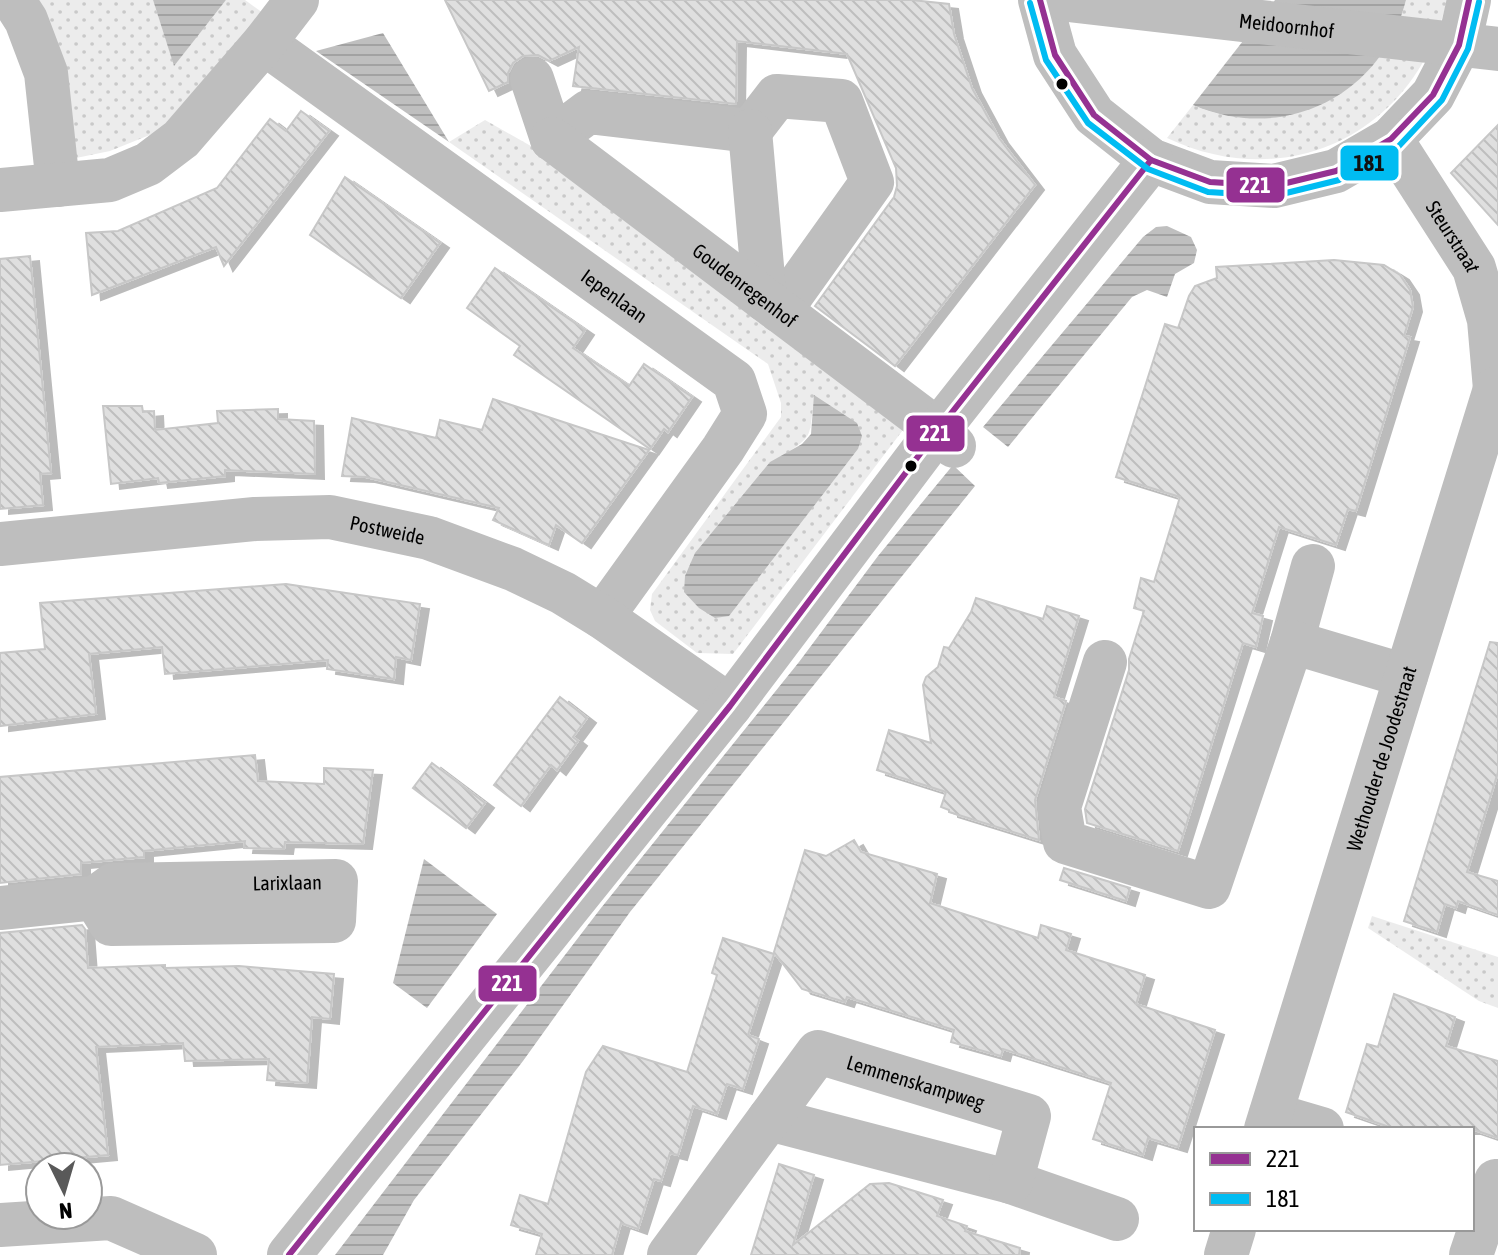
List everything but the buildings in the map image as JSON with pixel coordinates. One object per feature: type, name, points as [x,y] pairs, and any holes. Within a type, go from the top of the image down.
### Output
[{"type":"street","points":[[13,0],[26,20],[46,73],[58,185]]},
{"type":"street","points":[[0,190],[110,180],[148,164],[181,139],[297,0]]},
{"type":"street","points":[[1040,0],[1055,55],[1094,115],[1151,160],[1210,182],[1274,186],[1336,171],[1391,139],[1433,95],[1458,45],[1469,0]]},
{"type":"street","name":"Meidoornhof","points":[[1068,0],[1458,45]]},
{"type":"street","name":"Iepenlaan","points":[[264,43],[734,381],[745,414],[602,617]]},
{"type":"street","points":[[532,79],[552,139],[588,112],[750,131]]},
{"type":"street","points":[[777,96],[841,101],[872,182],[773,305],[750,131],[777,96]]},
{"type":"street","name":"Goudenregenhof","points":[[552,139],[946,438]]},
{"type":"street","name":"Steurstraat","points":[[1391,139],[1474,268],[1489,320],[1497,390]]},
{"type":"street","points":[[289,1255],[946,438],[1151,160]]},
{"type":"street","name":"Wethouder de Joodestraat","points":[[1268,1121],[1497,390]]},
{"type":"street","name":"Postweide","points":[[0,544],[255,519],[330,517],[443,543],[513,569],[563,593],[602,617],[730,706]]},
{"type":"street","points":[[1105,662],[1059,807],[1065,842],[1209,887],[1292,642],[1313,566]]},
{"type":"street","points":[[1292,642],[1406,676]]},
{"type":"street","points":[[0,908],[95,898]]},
{"type":"street","name":"Lemmenskampweg","points":[[669,1255],[818,1052],[1029,1116],[1011,1182]]},
{"type":"street","points":[[769,1119],[1011,1182],[1117,1219]]},
{"type":"street","points":[[1268,1121],[1308,1127]]},
{"type":"street","points":[[1471,1255],[1489,1179]]},
{"type":"street","points":[[0,1225],[111,1218],[195,1255]]},
{"type":"street","points":[[1226,1255],[1233,1231]]},
{"type":"shaded area","points":[[25,0],[153,0],[174,65],[226,0],[245,0],[263,13],[162,130],[110,151],[76,158],[70,99]]},
{"type":"shaded area","points":[[153,0],[226,0],[174,66]]},
{"type":"shaded area","points":[[1275,0],[1406,0],[1394,34],[1375,62],[1352,86],[1324,103],[1294,114],[1261,119],[1227,116],[1193,105]]},
{"type":"shaded area","points":[[1406,0],[1447,0],[1431,46],[1408,85],[1378,117],[1342,140],[1302,154],[1258,159],[1213,154],[1167,138],[1193,105],[1227,116],[1261,118],[1293,114],[1324,102],[1352,85],[1376,62],[1394,33]]},
{"type":"shaded area","points":[[383,33],[449,142],[316,51]]},
{"type":"shaded area","points":[[485,120],[573,170],[909,422],[733,654],[697,653],[655,621],[650,610],[652,594],[781,417],[781,403],[768,364],[449,142]],"holes":[[[815,396],[858,449],[729,615],[715,618],[778,459],[800,444],[808,434]]]},
{"type":"shaded area","points":[[1167,226],[1191,237],[1197,250],[1194,263],[1175,274],[1167,297],[1147,290],[1132,297],[1008,447],[983,427],[1143,237],[1156,227]]},
{"type":"shaded area","points":[[814,395],[857,423],[862,436],[858,449],[729,616],[715,618],[699,608],[684,592],[685,576],[695,553],[770,462],[802,444],[811,434]]},
{"type":"shaded area","points":[[953,465],[975,486],[630,912],[523,1061],[414,1200],[383,1255],[335,1255],[601,908]]},
{"type":"shaded area","points":[[424,859],[497,914],[427,1008],[393,983]]},
{"type":"shaded area","points":[[1372,916],[1498,957],[1498,1008],[1479,1001],[1368,928]]},
{"type":"transit line","name":"221","points":[[1040,0],[1055,55],[1094,115],[1151,160],[1210,182],[1274,186],[1336,171],[1391,139],[1433,95],[1459,45],[1469,0]]},
{"type":"transit line","name":"181","points":[[1030,3],[1046,60],[1088,123],[1148,169],[1208,192],[1274,196],[1339,180],[1398,147],[1442,100],[1468,49],[1479,2]]},
{"type":"transit line","name":"221","points":[[289,1255],[730,706],[938,430],[1151,160]]}]
